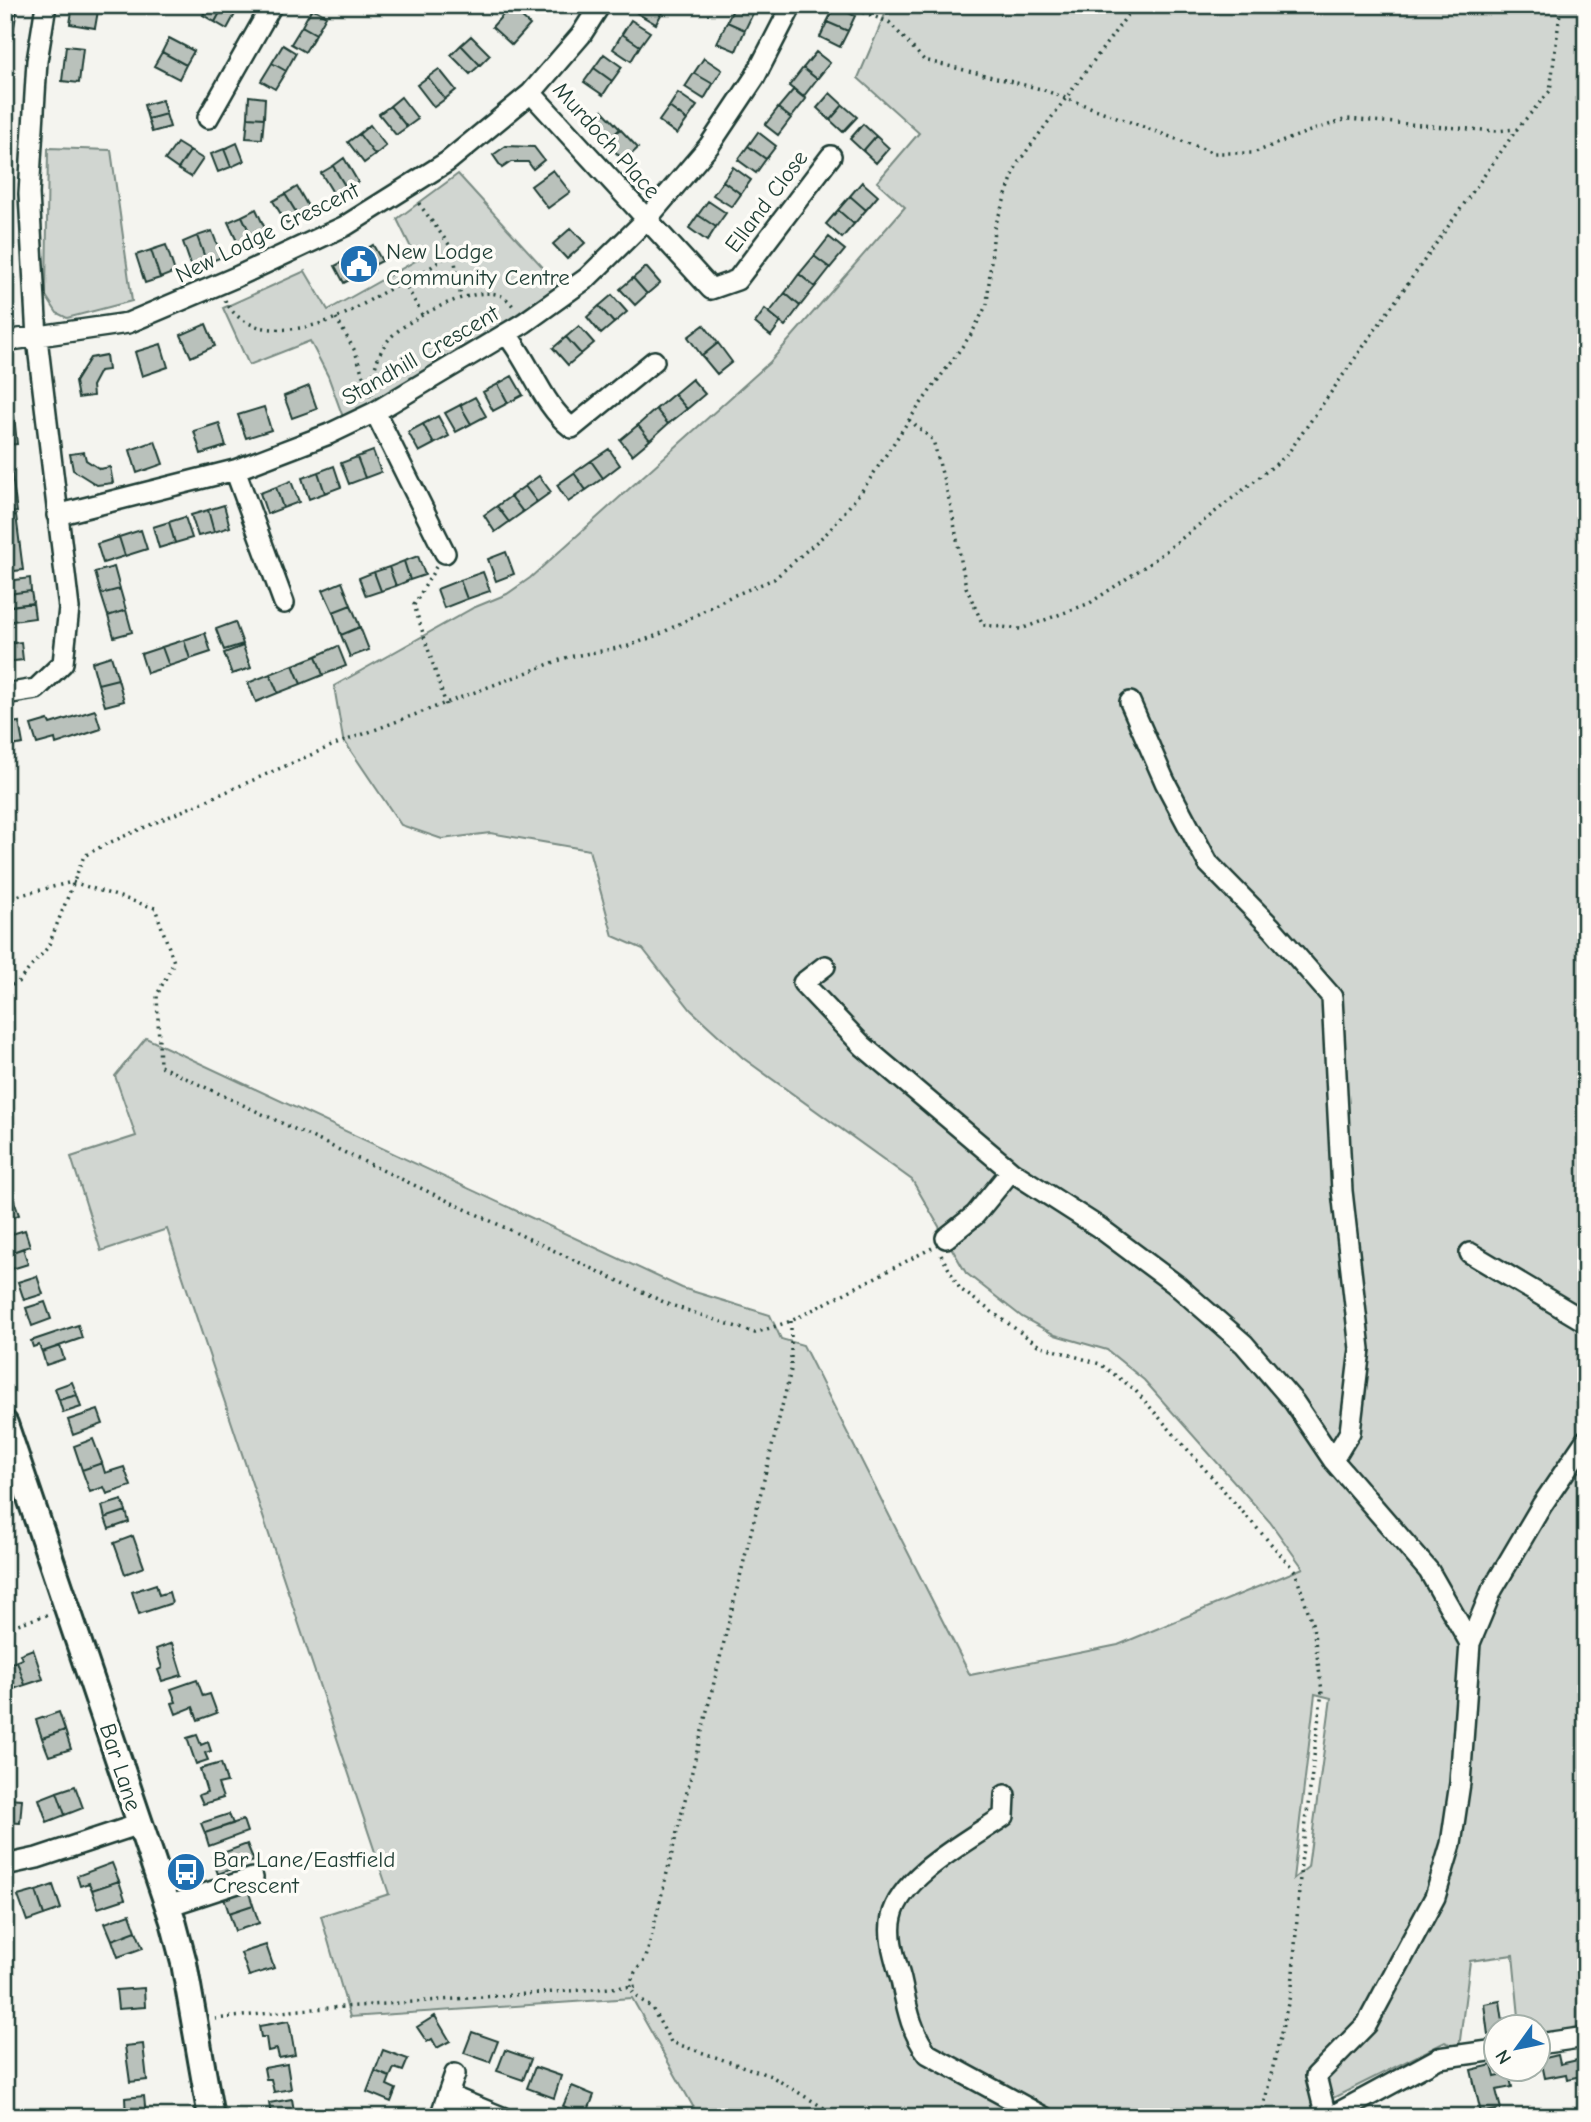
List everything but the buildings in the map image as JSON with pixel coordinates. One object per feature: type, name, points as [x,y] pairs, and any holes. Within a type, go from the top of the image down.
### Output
[{"type":"main road","name":"Bar Lane","points":[[6,1429],[68,1608],[184,1963],[211,2117]]},
{"type":"street","points":[[5,694],[36,689],[63,663],[69,608],[37,338],[29,194],[37,61],[46,5]]},
{"type":"street","points":[[208,118],[272,5]]},
{"type":"street","name":"New Lodge Crescent","points":[[5,341],[128,323],[345,226],[447,162],[531,93],[581,35],[600,5]]},
{"type":"street","name":"Standhill Crescent","points":[[57,515],[235,470],[329,434],[374,412],[507,335],[587,278],[646,219],[709,146],[755,77],[792,5]]},
{"type":"street","name":"Murdoch Place","points":[[531,93],[646,219]]},
{"type":"street","name":"Elland Close","points":[[646,219],[711,289],[737,280],[831,156]]},
{"type":"street","points":[[507,335],[559,418],[572,428],[654,361]]},
{"type":"street","points":[[374,412],[445,553]]},
{"type":"street","points":[[235,470],[284,603]]},
{"type":"street","points":[[1130,702],[1165,782],[1208,863],[1272,928],[1332,997],[1342,1191],[1360,1349],[1350,1432],[1333,1460]]},
{"type":"street","points":[[825,966],[803,983],[863,1046],[1011,1171],[1100,1228],[1175,1284],[1244,1344],[1294,1402],[1333,1460],[1429,1571],[1469,1643]]},
{"type":"street","points":[[946,1238],[975,1215],[1011,1171]]},
{"type":"street","points":[[1470,1253],[1586,1322]]},
{"type":"street","points":[[1482,2052],[1438,2058],[1328,2117],[1316,2076],[1367,2024],[1435,1897],[1451,1844],[1460,1783],[1469,1643],[1492,1590],[1542,1505],[1586,1440]]},
{"type":"street","points":[[1006,1795],[1004,1816],[921,1873],[900,1895],[892,1917],[891,1935],[911,2025],[928,2054],[1044,2117]]},
{"type":"street","points":[[5,1865],[37,1858],[140,1824]]},
{"type":"street","points":[[167,1906],[253,1878]]},
{"type":"street","points":[[1552,2042],[1586,2037]]},
{"type":"street","points":[[440,2117],[456,2074]]},
{"type":"street","points":[[448,2095],[502,2117]]},
{"type":"path","points":[[843,5],[888,22],[924,61],[1041,89],[1214,153],[1252,153],[1347,120],[1495,131],[1517,129]]},
{"type":"path","points":[[5,988],[18,982],[48,947],[84,856],[104,845],[330,747],[568,657],[629,646],[660,634],[730,597],[774,579],[829,531],[864,488],[972,333],[988,304],[994,229],[1017,164],[1135,5]]},
{"type":"path","points":[[909,420],[933,440],[951,507],[967,586],[983,625],[1021,629],[1090,603],[1153,561],[1286,456],[1517,129],[1550,91],[1561,5]]},
{"type":"path","points":[[408,187],[453,250],[461,298]]},
{"type":"path","points":[[218,285],[237,318],[248,325],[279,329],[305,327],[336,318],[436,266],[453,250]]},
{"type":"path","points":[[404,282],[423,316]]},
{"type":"path","points":[[336,318],[355,351],[371,403],[372,378],[383,347],[403,326],[461,298],[487,293],[498,294],[510,301],[524,323]]},
{"type":"path","points":[[445,553],[414,605],[446,705]]},
{"type":"path","points":[[5,899],[72,882],[155,908],[174,962],[157,995],[160,1066],[668,1304],[755,1333],[791,1321],[936,1246],[960,1289],[1038,1345],[1100,1364],[1134,1389],[1295,1571],[1313,1626],[1322,1690],[1301,1863],[1292,1987],[1261,2117]]},
{"type":"path","points":[[791,1321],[791,1370],[646,1958],[633,1975],[630,1987],[636,1996],[652,2008],[671,2042],[771,2076],[839,2117]]},
{"type":"path","points":[[5,1628],[68,1608]]},
{"type":"path","points":[[195,2021],[300,2010],[639,1986]]},
{"type":"shaded area","points":[[889,5],[1586,5],[1586,2028],[1552,2035],[1552,2014],[1519,2014],[1513,1955],[1470,1961],[1459,2048],[1445,2042],[1295,2117],[699,2117],[632,1998],[350,2017],[321,1916],[389,1894],[167,1229],[101,1251],[71,1157],[136,1136],[115,1076],[146,1038],[682,1288],[770,1315],[781,1339],[803,1345],[970,1675],[1118,1645],[1303,1568],[1270,1522],[1144,1380],[1107,1350],[1055,1335],[1022,1317],[966,1273],[912,1180],[743,1058],[691,1010],[643,949],[613,936],[589,850],[490,833],[442,839],[401,825],[343,739],[334,686],[473,608],[507,594],[530,578],[770,362],[905,207],[877,182],[919,133],[858,78]],"holes":[[[1315,1694],[1331,1698],[1308,1867],[1293,1879]]]},
{"type":"shaded area","points":[[48,148],[111,150],[132,301],[67,318],[57,313],[46,296]]},
{"type":"shaded area","points":[[458,174],[559,285],[454,356],[343,417],[328,376],[310,341],[249,365],[223,308],[305,271],[328,310],[417,260],[397,219]]},
{"type":"place","name":"New Lodge Community Centre","points":[[359,264]]},
{"type":"place","name":"Bar Lane/Eastfield Crescent","points":[[186,1872]]}]
